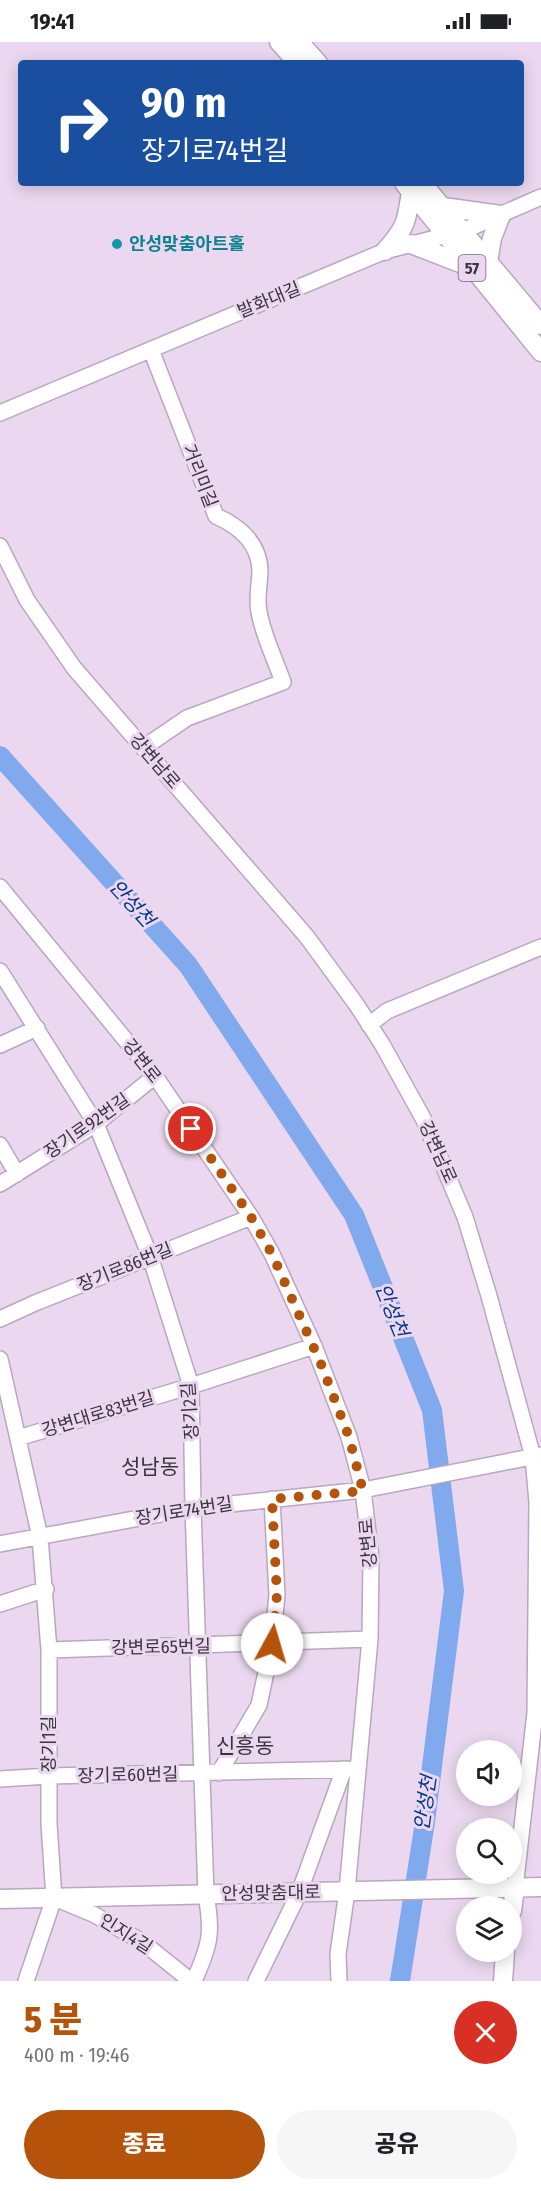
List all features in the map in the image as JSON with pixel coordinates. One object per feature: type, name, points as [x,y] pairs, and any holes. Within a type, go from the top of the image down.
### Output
[{"type":"main road","points":[[279,42],[295,60]]},
{"type":"main road","points":[[299,42],[315,60]]},
{"type":"main road","points":[[385,251],[400,234],[406,222],[413,186]]},
{"type":"main road","name":"57","points":[[413,186],[442,207],[454,233]]},
{"type":"main road","name":"57","points":[[413,186],[480,264],[541,326]]},
{"type":"main road","points":[[411,244],[480,264],[501,214],[442,207]]},
{"type":"main road","name":"57","points":[[480,264],[541,352]]},
{"type":"main road","name":"안성맞춤대로","points":[[0,1899],[541,1887]]},
{"type":"main road","points":[[509,1888],[510,1896]]},
{"type":"main road","points":[[503,1981],[504,1962]]},
{"type":"street","name":"발화대길","points":[[0,413],[385,251],[454,233],[541,197]]},
{"type":"street","name":"거리미길","points":[[143,748],[187,718],[283,682],[258,610],[260,568],[257,556],[251,542],[243,532],[231,522],[216,516],[151,350]]},
{"type":"street","name":"강변남로","points":[[0,546],[27,600],[74,668],[307,937],[369,1024],[424,1120],[465,1217],[537,1456],[535,1713],[509,1888]]},
{"type":"street","name":"강변로","points":[[0,887],[155,1076],[251,1217],[272,1254],[314,1346],[349,1437],[366,1490],[370,1558],[370,1639],[351,1769],[351,1891],[338,1954],[339,1981]]},
{"type":"street","points":[[369,1024],[387,1011],[541,947]]},
{"type":"street","name":"장기2길","points":[[0,971],[96,1124],[150,1256],[191,1386],[206,1894],[211,1923],[207,1953],[193,1981]]},
{"type":"street","points":[[0,1045],[37,1028]]},
{"type":"street","name":"장기로92번길","points":[[0,1184],[96,1124],[155,1076]]},
{"type":"street","points":[[0,1145],[17,1174]]},
{"type":"street","name":"장기로86번길","points":[[0,1319],[150,1256],[251,1217]]},
{"type":"street","name":"강변대로83번길","points":[[18,1438],[314,1346]]},
{"type":"street","name":"장기1길","points":[[0,1359],[40,1537],[46,1589],[49,1650],[49,1824],[54,1898]]},
{"type":"street","name":"장기로74번길","points":[[0,1544],[193,1508],[366,1490],[537,1456]]},
{"type":"street","points":[[219,1773],[259,1705],[272,1644],[277,1595],[272,1499]]},
{"type":"street","points":[[0,1604],[46,1589]]},
{"type":"street","name":"강변로65번길","points":[[49,1650],[370,1639]]},
{"type":"street","points":[[256,1981],[299,1893],[351,1769]]},
{"type":"street","name":"장기로60번길","points":[[0,1779],[351,1769]]},
{"type":"street","points":[[26,1981],[54,1898]]},
{"type":"street","name":"인지4길","points":[[54,1898],[93,1914],[141,1941],[193,1981]]},
{"type":"waterway","name":"안성천","points":[[0,756],[188,965],[354,1215],[432,1410],[454,1591],[425,1822],[400,1981]]},
{"type":"place","name":"안성맞춤아트홀","points":[[117,244]]},
{"type":"district","name":"성남동","points":[[150,1467]]},
{"type":"district","name":"신흥동","points":[[245,1746]]},
{"type":"route","points":[[191,1129],[251,1217],[272,1254],[321,1364],[349,1437],[363,1491],[272,1499],[277,1595],[272,1644]]}]
